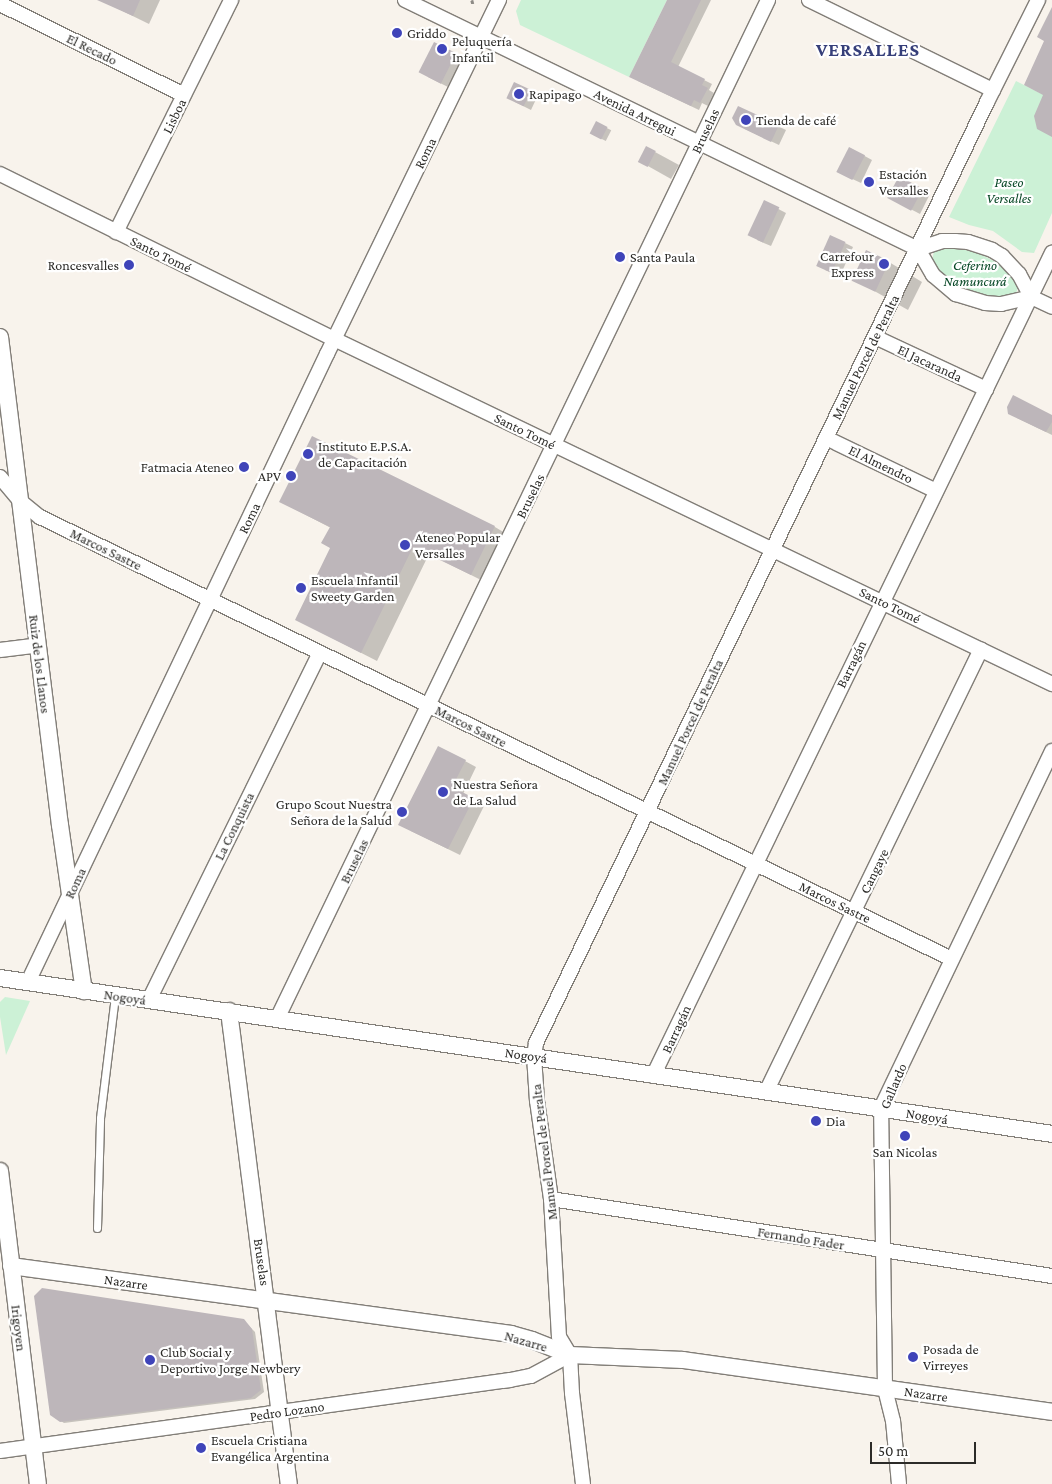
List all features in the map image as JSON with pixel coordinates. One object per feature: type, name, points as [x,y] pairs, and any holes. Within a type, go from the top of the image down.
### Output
[{"type":"street","name":"Lisboa","points":[[116,232],[231,0]]},
{"type":"street","name":"Avenida Arregui","points":[[406,0],[918,249]]},
{"type":"street","name":"Roma","points":[[28,982],[334,339],[499,0]]},
{"type":"street","name":"Bruselas","points":[[277,1019],[768,0]]},
{"type":"street","points":[[808,0],[993,90]]},
{"type":"street","name":"Manuel Porcel de Peralta","points":[[583,1484],[572,1393],[570,1355],[559,1337],[551,1199],[537,1101],[534,1056],[536,1043],[772,549],[1038,0]]},
{"type":"street","name":"El Recado","points":[[0,4],[184,95]]},
{"type":"street","name":"Santo Tomé","points":[[0,174],[334,339],[1052,684]]},
{"type":"street","points":[[1030,297],[1020,274],[1002,256],[992,250],[968,242],[955,241],[942,241],[918,249],[933,275],[956,294],[970,300],[1001,304],[1030,297],[1052,307]]},
{"type":"street","name":"Barragán","points":[[653,1076],[1052,253]]},
{"type":"street","name":"Ruiz de los Llanos","points":[[0,337],[38,645],[84,991]]},
{"type":"street","name":"El Jacaranda","points":[[875,337],[986,389]]},
{"type":"street","name":"El Almendro","points":[[826,438],[936,491]]},
{"type":"street","name":"Marcos Sastre","points":[[0,477],[20,501],[40,517],[952,959]]},
{"type":"street","points":[[0,650],[38,645]]},
{"type":"street","name":"Cangaye","points":[[766,1092],[981,649]]},
{"type":"street","name":"La Conquista","points":[[149,1000],[320,653]]},
{"type":"street","name":"Gallardo","points":[[899,1484],[893,1421],[885,1388],[881,1108],[1052,751]]},
{"type":"street","name":"Nogoyá","points":[[0,978],[1052,1134]]},
{"type":"street","name":"Bruselas","points":[[229,1011],[268,1302],[289,1484]]},
{"type":"street","name":"Irigoyen","points":[[0,1171],[6,1265],[34,1445],[38,1484]]},
{"type":"street","name":"Fernando Fader","points":[[551,1199],[1052,1276]]},
{"type":"street","name":"Nazarre","points":[[6,1265],[511,1334],[570,1355],[683,1360],[1052,1412]]},
{"type":"street","name":"Pedro Lozano","points":[[0,1451],[531,1376],[570,1355]]},
{"type":"lane","points":[[97,1228],[100,1118],[115,995]]},
{"type":"green space","points":[[521,0],[667,0],[629,77],[520,25],[516,11]]},
{"type":"green space","name":"Paseo Versalles","points":[[1016,81],[1052,99],[1052,213],[1034,253],[1022,252],[993,231],[969,225],[949,217]]},
{"type":"green space","name":"Ceferino Namuncurá","points":[[942,247],[974,251],[998,263],[1013,278],[1018,287],[1016,294],[999,300],[959,288],[938,271],[932,261],[934,251]]},
{"type":"green space","points":[[5,997],[30,1001],[6,1055],[0,1017],[0,1002]]},
{"type":"building","points":[[97,0],[140,0],[133,16]]},
{"type":"building","points":[[667,0],[701,0],[671,62],[705,79],[702,85],[708,88],[700,103],[694,100],[691,106],[629,77]]},
{"type":"building","points":[[1052,7],[1052,137],[1037,129],[1034,116],[1043,95],[1024,85],[1044,41],[1037,37]]},
{"type":"building","points":[[434,42],[456,53],[441,84],[419,72]]},
{"type":"building","name":"Rapipago","points":[[514,82],[531,90],[524,106],[506,98]]},
{"type":"building","points":[[738,106],[779,125],[771,142],[736,125],[732,118]]},
{"type":"building","points":[[596,121],[608,127],[601,139],[590,133]]},
{"type":"building","points":[[646,146],[656,151],[648,167],[638,162]]},
{"type":"building","points":[[849,147],[865,155],[852,180],[836,172]]},
{"type":"building","points":[[899,176],[923,189],[911,211],[887,198]]},
{"type":"building","points":[[764,200],[779,207],[763,243],[748,235]]},
{"type":"building","points":[[830,235],[846,242],[832,273],[816,266]]},
{"type":"building","points":[[866,250],[890,261],[875,292],[852,281]]},
{"type":"building","points":[[1013,395],[1052,415],[1052,422],[1046,432],[1008,414],[1007,407]]},
{"type":"building","name":"Ateneo Popular Versalles","points":[[312,436],[495,526],[471,575],[413,547],[361,653],[295,620],[330,548],[321,543],[330,527],[279,502]]},
{"type":"building","name":"Nuestra Señora de La Salud","points":[[438,746],[466,760],[452,787],[474,798],[448,849],[398,825]]},
{"type":"building","name":"Club Social y Deportivo Jorge Newbery","points":[[42,1288],[244,1319],[252,1329],[261,1390],[251,1398],[60,1422],[50,1415],[34,1296]]},
{"type":"place","name":"Griddo","points":[[397,33]]},
{"type":"place","name":"Peluquería Infantil","points":[[442,49]]},
{"type":"place","name":"Rapipago","points":[[519,94]]},
{"type":"place","name":"Tienda de café","points":[[746,120]]},
{"type":"place","name":"Estación Versalles","points":[[869,182]]},
{"type":"place","name":"Santa Paula","points":[[620,257]]},
{"type":"place","name":"Carrefour Express","points":[[884,264]]},
{"type":"place","name":"Roncesvalles","points":[[129,265]]},
{"type":"place","name":"Instituto E.P.S.A. de Capacitación","points":[[308,454]]},
{"type":"place","name":"Fatmacia Ateneo","points":[[244,467]]},
{"type":"place","name":"APV","points":[[291,476]]},
{"type":"place","name":"Ateneo Popular Versalles","points":[[405,545]]},
{"type":"place","name":"Escuela Infantil Sweety Garden","points":[[301,588]]},
{"type":"place","name":"Nuestra Señora de La Salud","points":[[443,792]]},
{"type":"place","name":"Grupo Scout Nuestra Señora de la Salud","points":[[402,812]]},
{"type":"place","name":"Dia","points":[[816,1121]]},
{"type":"place","name":"San Nicolas","points":[[905,1136]]},
{"type":"place","name":"Posada de Virreyes","points":[[913,1357]]},
{"type":"place","name":"Club Social y Deportivo Jorge Newbery","points":[[150,1360]]},
{"type":"place","name":"Escuela Cristiana Evangélica Argentina","points":[[201,1448]]},
{"type":"district","name":"VERSALLES","points":[[868,50]]}]
